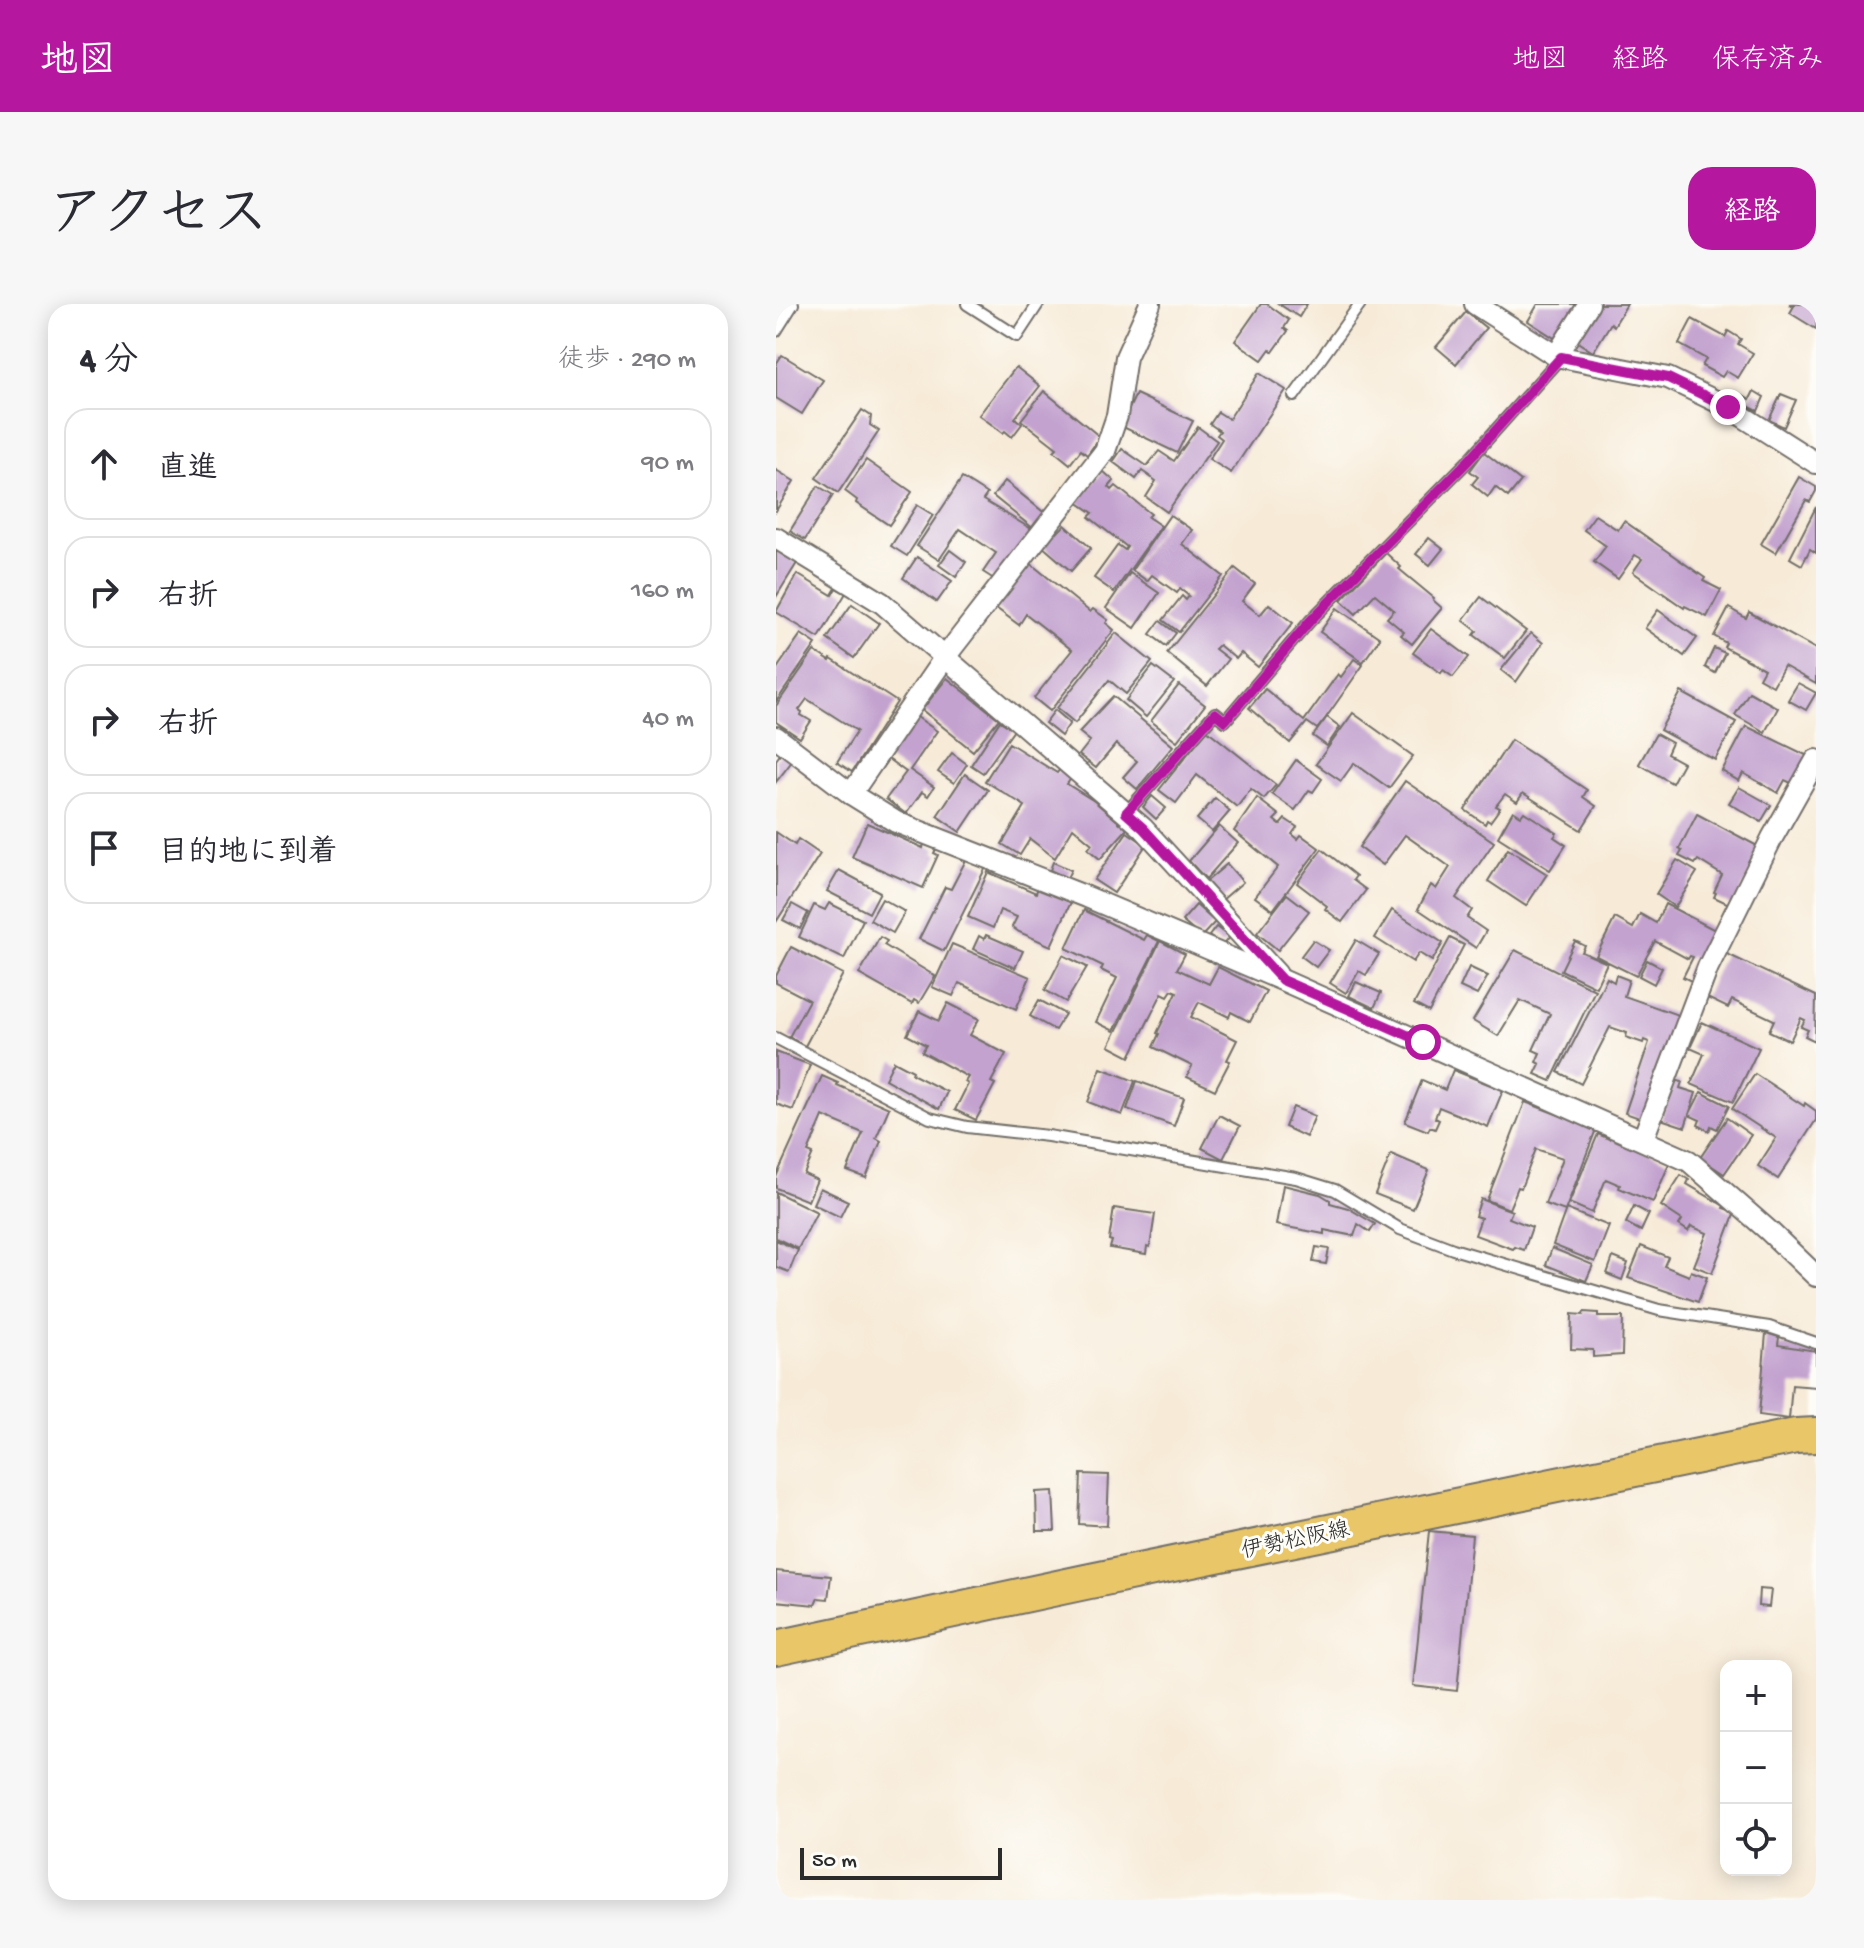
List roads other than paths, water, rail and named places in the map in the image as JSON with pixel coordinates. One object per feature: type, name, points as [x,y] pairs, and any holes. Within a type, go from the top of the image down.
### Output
[{"type":"main road","name":"伊勢松阪線","points":[[776,1648],[1628,1469],[1796,1436],[1816,1435]]},
{"type":"street","points":[[851,794],[945,657],[1105,451],[1117,416],[1126,357],[1150,304]]},
{"type":"street","points":[[1475,304],[1559,357],[1668,378],[1728,407],[1816,463]]},
{"type":"street","points":[[1559,357],[1589,304]]},
{"type":"street","points":[[776,538],[882,603],[1126,813],[1282,980]]},
{"type":"street","points":[[776,737],[851,794],[896,822],[1087,897],[1282,980],[1689,1161],[1816,1276]]},
{"type":"street","points":[[1643,1139],[1708,967],[1772,838],[1816,760]]},
{"type":"lane","points":[[776,331],[793,304]]},
{"type":"lane","points":[[967,304],[1017,336],[1038,304]]},
{"type":"lane","points":[[1294,396],[1360,304]]},
{"type":"lane","points":[[1126,813],[1215,713],[1225,721],[1310,621],[1469,460],[1559,357]]},
{"type":"lane","points":[[776,1038],[930,1118],[949,1124],[1048,1136],[1296,1178],[1335,1190],[1400,1229],[1453,1249],[1659,1310],[1769,1327],[1816,1343]]}]
